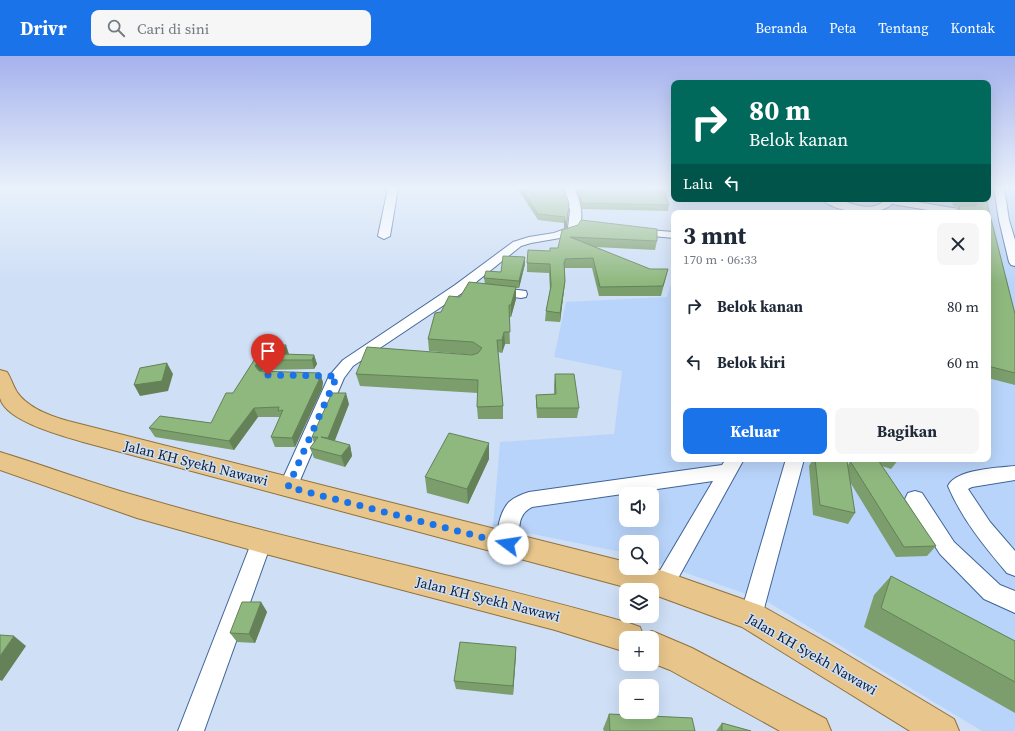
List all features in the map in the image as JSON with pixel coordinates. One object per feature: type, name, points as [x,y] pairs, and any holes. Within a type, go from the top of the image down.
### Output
[{"type":"main road","name":"Jalan KH Syekh Nawawi","points":[[0,377],[10,398],[23,412],[53,425],[663,584],[751,616],[942,731]]},
{"type":"main road","name":"Jalan KH Syekh Nawawi","points":[[0,461],[137,507],[262,541],[555,616],[619,635]]},
{"type":"main road","points":[[659,650],[681,659],[814,731]]},
{"type":"street","points":[[384,236],[387,220]]},
{"type":"street","points":[[288,487],[330,376],[460,288],[517,244],[529,240],[564,234],[573,230],[580,223],[579,220]]},
{"type":"street","points":[[1005,224],[1015,262]]},
{"type":"street","points":[[621,230],[671,235]]},
{"type":"street","points":[[460,288],[521,294]]},
{"type":"street","points":[[365,353],[388,355]]},
{"type":"street","points":[[751,616],[794,462]]},
{"type":"street","points":[[508,544],[511,519],[514,510],[520,504],[529,500],[732,465]]},
{"type":"street","points":[[663,584],[732,465]]},
{"type":"street","points":[[1015,473],[968,480],[957,486],[962,497],[1003,553],[1015,566]]},
{"type":"street","points":[[915,499],[947,548],[992,592],[1015,602]]},
{"type":"street","points":[[191,731],[262,541]]},
{"type":"shaded area","points":[[991,220],[1015,220],[1015,731],[982,731],[766,601],[659,563],[659,535],[619,535],[619,552],[493,526],[500,442],[614,434],[622,371],[554,357],[566,302],[667,297],[671,284],[671,462],[991,462]]},
{"type":"building","points":[[581,220],[657,229],[657,241],[570,237],[650,269],[668,269],[663,286],[600,287],[593,258],[565,259],[565,281],[560,313],[546,311],[551,286],[550,264],[527,263],[528,250],[550,251],[550,248],[558,248],[562,230],[578,225]]},
{"type":"building","points":[[991,220],[1015,314],[1015,373],[991,367]]},
{"type":"building","points":[[503,256],[525,257],[519,281],[484,278],[486,271],[501,272]]},
{"type":"building","points":[[469,282],[516,287],[511,305],[509,305],[510,332],[504,332],[502,340],[497,340],[503,406],[477,407],[478,380],[356,374],[367,347],[472,355],[478,353],[482,348],[473,342],[428,339],[435,313],[441,312],[449,296],[460,297]]},
{"type":"building","points":[[262,345],[286,345],[282,354],[314,355],[312,360],[259,360],[255,366],[259,371],[320,373],[319,380],[292,438],[271,437],[283,410],[278,411],[279,407],[254,408],[229,441],[149,428],[160,416],[211,423],[226,393],[233,393],[258,354]]},
{"type":"building","points":[[167,363],[162,381],[134,385],[140,368]]},
{"type":"building","points":[[555,374],[574,374],[579,408],[537,408],[536,395],[556,394]]},
{"type":"building","points":[[332,393],[346,393],[328,438],[321,437],[350,445],[341,456],[310,448],[318,437],[312,437]]},
{"type":"building","points":[[449,433],[489,443],[467,489],[425,477]]},
{"type":"building","points":[[815,462],[847,462],[855,513],[820,505]]},
{"type":"building","points":[[851,462],[879,462],[936,546],[904,547]]},
{"type":"building","points":[[891,576],[1015,641],[1015,682],[881,608]]},
{"type":"building","points":[[242,602],[261,602],[249,634],[230,633]]},
{"type":"building","points":[[0,635],[14,636],[0,656]]},
{"type":"building","points":[[460,642],[516,647],[513,686],[454,681]]},
{"type":"building","points":[[609,714],[619,714],[619,719],[659,719],[659,716],[692,718],[695,731],[610,731]]},
{"type":"building","points":[[722,723],[751,731],[722,731]]},
{"type":"route","points":[[268,375],[337,376],[288,487],[508,544]]}]
